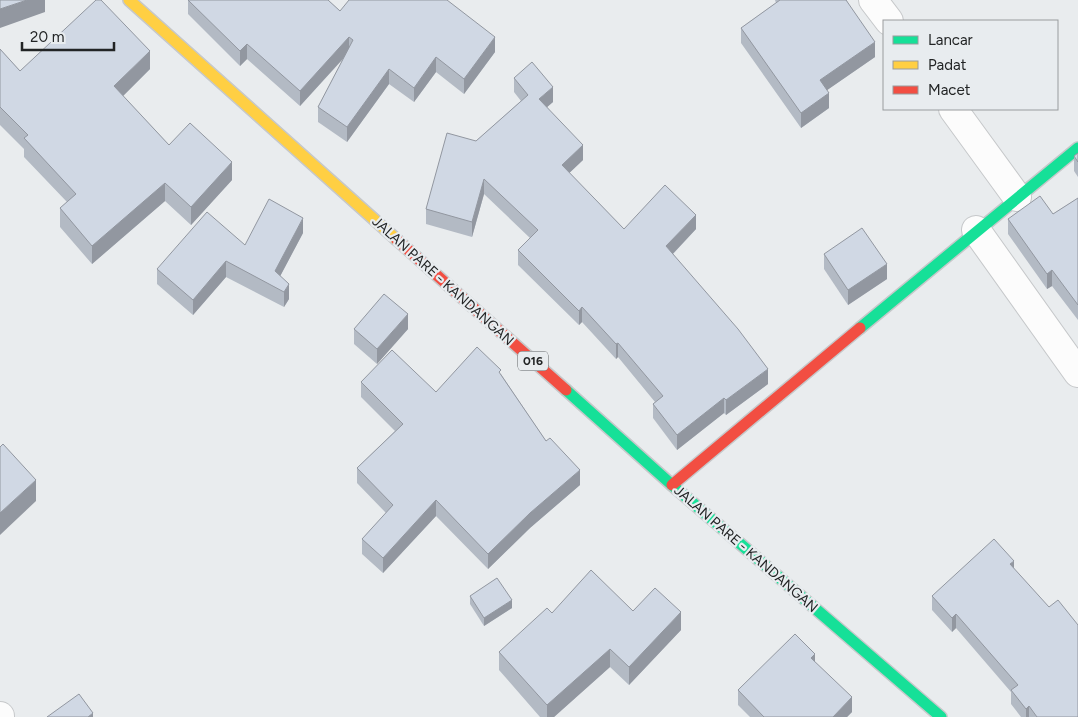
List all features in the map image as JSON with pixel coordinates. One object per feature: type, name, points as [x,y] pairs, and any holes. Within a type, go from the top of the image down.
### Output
[{"type":"main road","name":"JALAN PARE - KANDANGAN","points":[[133,1],[672,485],[940,717]]},
{"type":"main road","points":[[672,485],[976,230],[1078,148]]},
{"type":"street","points":[[873,0],[888,20]]},
{"type":"street","points":[[954,110],[1017,197]]},
{"type":"street","points":[[976,230],[1078,374]]},
{"type":"building","points":[[0,0],[27,0],[0,9]]},
{"type":"building","points":[[96,0],[101,0],[150,51],[114,86],[169,145],[190,123],[232,162],[191,207],[165,183],[92,246],[60,208],[76,194],[24,138],[28,135],[0,107],[0,49],[20,71]]},
{"type":"building","points":[[188,0],[328,0],[340,11],[349,0],[447,0],[495,37],[464,79],[436,57],[414,88],[389,69],[347,127],[318,107],[353,40],[349,37],[300,91],[247,44],[240,51]]},
{"type":"building","points":[[780,0],[846,0],[875,42],[820,80],[829,93],[801,113],[741,28]]},
{"type":"building","points":[[532,62],[553,87],[539,99],[583,145],[562,165],[624,229],[665,185],[696,215],[666,246],[738,329],[768,369],[726,400],[724,398],[677,435],[653,404],[663,396],[618,343],[616,344],[582,307],[579,311],[518,250],[538,230],[484,179],[472,222],[426,209],[447,133],[476,141],[528,95],[514,78]]},
{"type":"building","points":[[1078,153],[1078,162],[1074,156]]},
{"type":"building","points":[[1040,196],[1053,214],[1078,198],[1078,305],[1052,270],[1047,274],[1008,219]]},
{"type":"building","points":[[269,199],[303,218],[275,271],[289,284],[284,292],[226,261],[193,300],[157,269],[207,212],[245,245]]},
{"type":"building","points":[[862,228],[887,264],[848,290],[824,254]]},
{"type":"building","points":[[384,294],[408,314],[377,349],[354,329]]},
{"type":"building","points":[[477,347],[501,370],[499,372],[546,441],[550,438],[580,470],[530,513],[488,554],[436,500],[383,558],[362,539],[393,505],[357,468],[403,424],[361,382],[392,350],[436,392]]},
{"type":"building","points":[[3,444],[36,480],[0,513],[0,447]]},
{"type":"building","points":[[994,539],[1014,561],[1010,564],[1049,607],[1058,600],[1078,625],[1078,717],[1037,717],[1029,706],[1026,709],[1011,690],[1018,685],[956,614],[952,618],[932,596]]},
{"type":"building","points":[[591,570],[633,611],[655,588],[681,612],[629,667],[610,649],[547,705],[499,652],[547,608],[552,613]]},
{"type":"building","points":[[497,578],[512,600],[484,618],[470,596]]},
{"type":"building","points":[[795,634],[815,654],[811,658],[852,697],[833,717],[764,717],[738,690]]},
{"type":"building","points":[[79,694],[93,713],[88,717],[47,717]]},
{"type":"traffic: fast","points":[[860,328],[1078,148]]},
{"type":"traffic: fast","points":[[566,390],[672,485],[941,717]]},
{"type":"traffic: slow","points":[[129,0],[396,239]]},
{"type":"traffic: jam","points":[[396,239],[566,390]]},
{"type":"traffic: jam","points":[[672,485],[860,328]]}]
